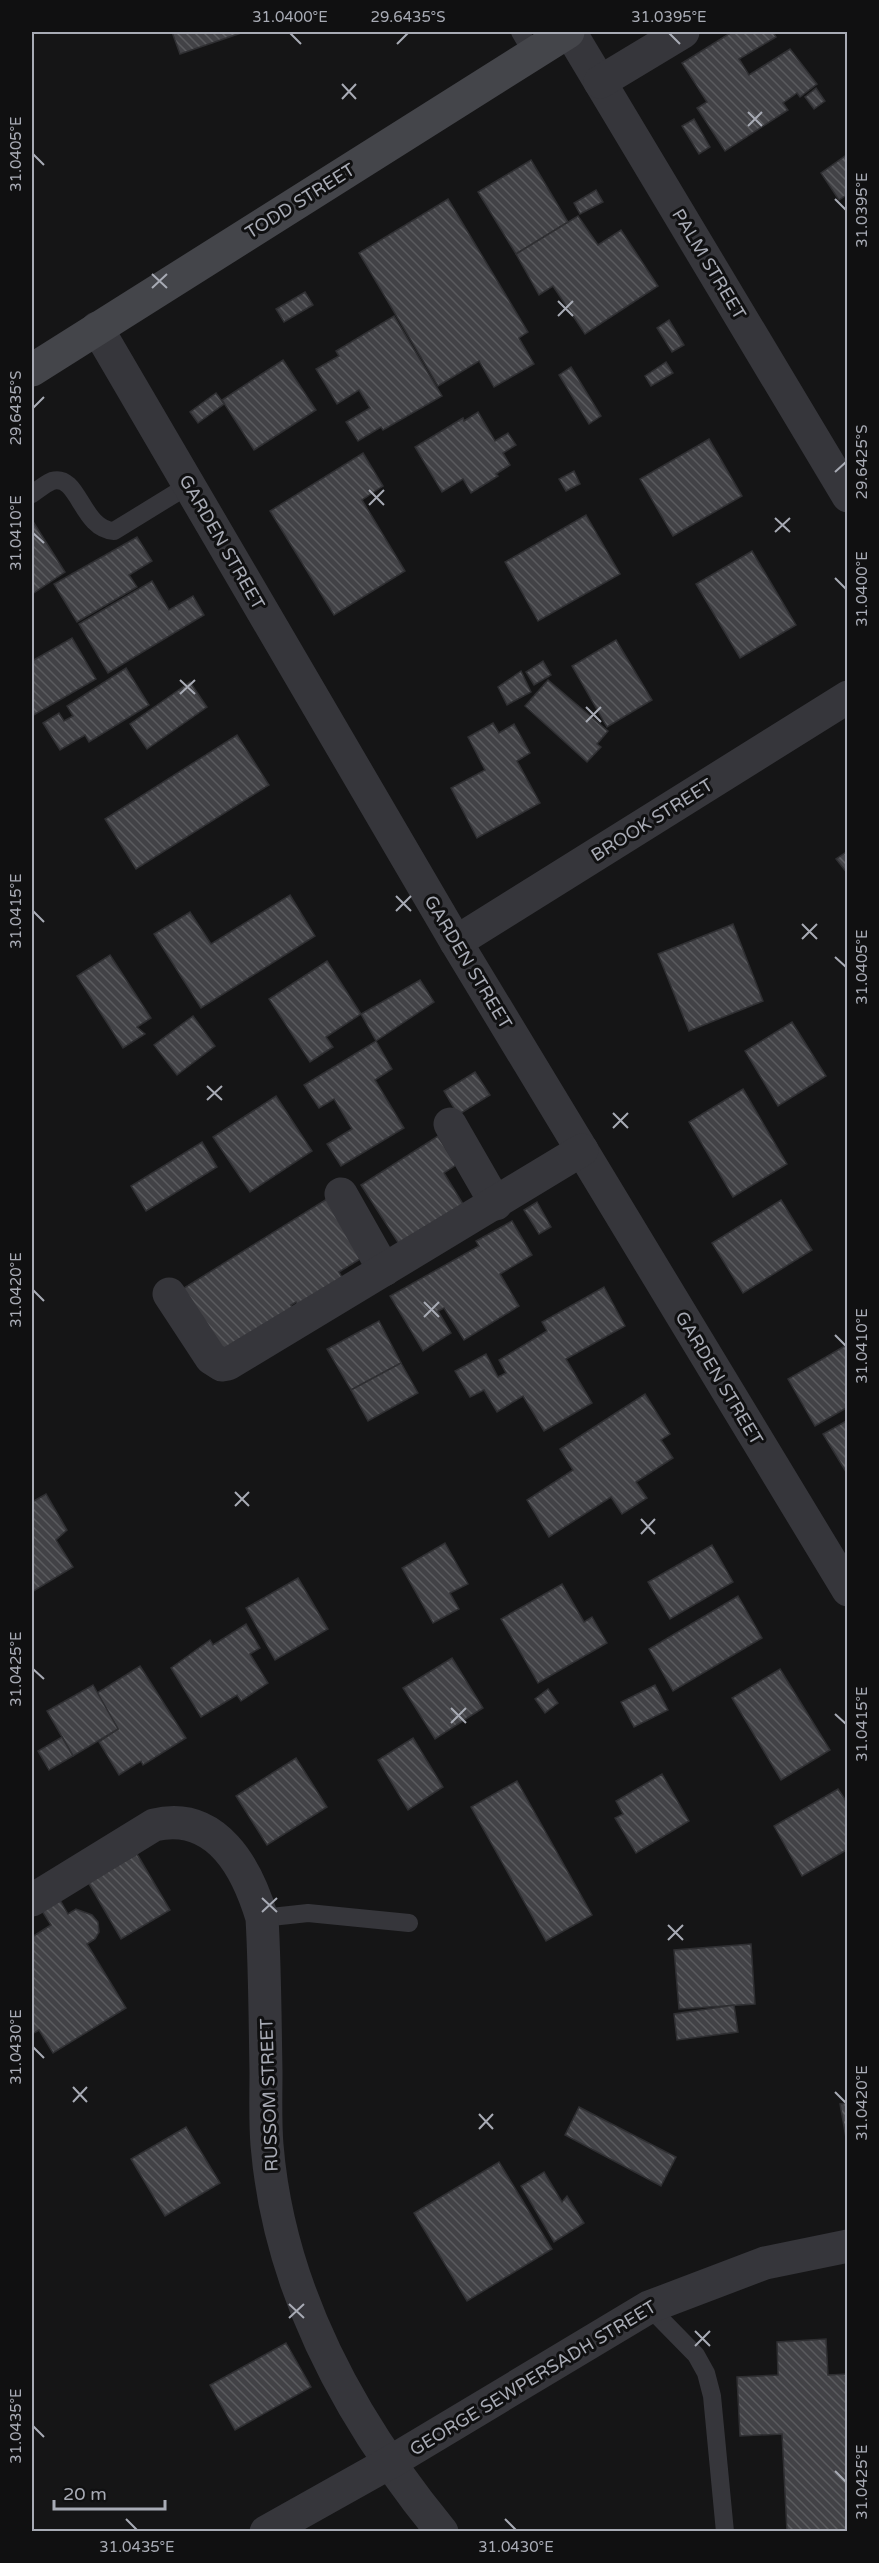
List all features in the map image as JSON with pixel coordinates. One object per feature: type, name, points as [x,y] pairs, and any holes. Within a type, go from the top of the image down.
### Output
[{"type":"street","name":"TODD STREET","points":[[32,370],[527,43],[569,32]]},
{"type":"street","name":"PALM STREET","points":[[569,32],[848,496]]},
{"type":"street","points":[[600,82],[683,32]]},
{"type":"street","name":"GARDEN STREET","points":[[98,328],[456,942],[848,1590]]},
{"type":"street","name":"BROOK STREET","points":[[456,942],[848,697]]},
{"type":"street","points":[[450,1124],[496,1204]]},
{"type":"street","points":[[169,1294],[211,1358],[222,1365],[228,1364],[582,1150]]},
{"type":"street","points":[[341,1194],[384,1270]]},
{"type":"street","name":"RUSSOM STREET","points":[[32,1900],[154,1825],[174,1820],[196,1826],[218,1840],[239,1863],[253,1888],[262,1918],[267,2144],[282,2240],[297,2288],[326,2355],[389,2463],[442,2532]]},
{"type":"street","name":"GEORGE SEWPERSADH STREET","points":[[266,2532],[389,2463],[649,2307],[765,2263],[848,2246]]},
{"type":"lane","points":[[32,494],[52,481],[63,481],[72,488],[96,525],[105,530],[114,531],[189,485]]},
{"type":"lane","points":[[262,1918],[308,1913],[409,1923]]},
{"type":"lane","points":[[649,2307],[696,2355],[706,2373],[712,2396],[725,2532]]},
{"type":"building","points":[[172,32],[244,32],[180,54]]},
{"type":"building","points":[[732,32],[773,32],[776,37],[739,59],[749,75],[790,49],[817,84],[800,97],[797,93],[783,103],[788,110],[725,151],[697,108],[707,102],[682,63]]},
{"type":"building","points":[[816,88],[825,101],[814,109],[805,97]]},
{"type":"building","points":[[694,119],[710,147],[699,154],[682,126]]},
{"type":"building","points":[[848,154],[848,194],[839,200],[821,173]]},
{"type":"building","points":[[531,160],[568,222],[516,254],[478,192]]},
{"type":"building","points":[[596,190],[603,202],[580,214],[574,203]]},
{"type":"building","points":[[448,199],[528,332],[519,338],[534,364],[494,387],[479,361],[438,386],[359,253]]},
{"type":"building","points":[[578,216],[598,245],[621,230],[658,286],[585,334],[553,286],[539,295],[516,254]]},
{"type":"building","points":[[305,292],[313,305],[284,322],[276,309]]},
{"type":"building","points":[[394,316],[442,396],[383,430],[381,427],[358,441],[346,422],[370,408],[359,390],[337,404],[316,369],[339,356],[336,351]]},
{"type":"building","points":[[669,320],[684,345],[672,352],[657,328]]},
{"type":"building","points":[[283,360],[316,410],[254,450],[222,400]]},
{"type":"building","points":[[666,362],[673,373],[651,386],[645,376]]},
{"type":"building","points":[[571,367],[601,416],[589,424],[559,375]]},
{"type":"building","points":[[216,393],[224,404],[198,423],[190,412]]},
{"type":"building","points":[[478,412],[495,441],[508,433],[516,445],[503,453],[510,465],[496,474],[498,476],[471,493],[463,479],[442,492],[415,447],[463,418],[464,421]]},
{"type":"building","points":[[709,439],[742,496],[673,536],[640,479]]},
{"type":"building","points":[[363,453],[383,486],[362,500],[405,571],[334,615],[270,511]]},
{"type":"building","points":[[574,471],[580,484],[566,491],[559,479]]},
{"type":"building","points":[[586,515],[620,574],[538,621],[505,562]]},
{"type":"building","points":[[32,520],[65,572],[32,594]]},
{"type":"building","points":[[137,537],[152,561],[129,575],[137,587],[77,622],[54,584]]},
{"type":"building","points":[[752,551],[796,625],[740,658],[696,584]]},
{"type":"building","points":[[152,581],[169,610],[193,596],[204,615],[108,673],[79,624]]},
{"type":"building","points":[[72,638],[96,679],[32,716],[32,661]]},
{"type":"building","points":[[616,640],[652,700],[607,727],[572,666]]},
{"type":"building","points":[[543,661],[551,675],[534,685],[526,672]]},
{"type":"building","points":[[126,668],[149,705],[89,742],[85,735],[60,750],[43,723],[59,713],[64,721],[73,716],[67,706]]},
{"type":"building","points":[[521,671],[531,692],[507,705],[498,687]]},
{"type":"building","points":[[548,680],[608,731],[597,744],[601,747],[587,762],[525,706]]},
{"type":"building","points":[[190,682],[207,707],[147,749],[130,724]]},
{"type":"building","points":[[493,723],[499,733],[514,724],[530,753],[517,761],[540,803],[477,838],[451,788],[485,770],[468,737]]},
{"type":"building","points":[[237,735],[269,785],[136,869],[105,819]]},
{"type":"building","points":[[848,851],[848,874],[836,859]]},
{"type":"building","points":[[290,895],[315,936],[201,1008],[154,934],[190,912],[211,944]]},
{"type":"building","points":[[733,924],[763,1001],[689,1031],[658,954]]},
{"type":"building","points":[[110,955],[151,1018],[137,1027],[145,1034],[123,1048],[77,976]]},
{"type":"building","points":[[327,961],[361,1014],[326,1037],[333,1047],[310,1062],[269,999]]},
{"type":"building","points":[[420,980],[434,1002],[376,1041],[361,1014]]},
{"type":"building","points":[[193,1016],[215,1046],[177,1075],[154,1045]]},
{"type":"building","points":[[792,1022],[826,1076],[778,1106],[745,1051]]},
{"type":"building","points":[[376,1041],[392,1069],[375,1080],[404,1128],[341,1166],[327,1144],[352,1129],[334,1099],[319,1108],[304,1085]]},
{"type":"building","points":[[475,1072],[490,1095],[458,1115],[444,1091]]},
{"type":"building","points":[[743,1089],[787,1164],[733,1197],[689,1122]]},
{"type":"building","points":[[276,1096],[312,1151],[250,1192],[213,1137]]},
{"type":"building","points":[[438,1136],[456,1165],[444,1173],[463,1204],[399,1244],[361,1185]]},
{"type":"building","points":[[202,1142],[217,1167],[146,1211],[131,1186]]},
{"type":"building","points":[[330,1197],[365,1256],[339,1272],[344,1281],[299,1308],[296,1302],[291,1305],[297,1316],[216,1355],[176,1293]]},
{"type":"building","points":[[781,1200],[812,1250],[743,1293],[712,1243]]},
{"type":"building","points":[[537,1202],[551,1227],[539,1234],[524,1210]]},
{"type":"building","points":[[512,1221],[532,1255],[500,1274],[519,1306],[464,1340],[444,1308],[438,1311],[451,1333],[423,1351],[390,1296],[479,1246],[476,1241]]},
{"type":"building","points":[[604,1287],[625,1326],[566,1359],[592,1403],[544,1431],[523,1396],[497,1412],[484,1390],[470,1397],[455,1371],[486,1354],[498,1377],[506,1373],[499,1360],[547,1331],[542,1322]]},
{"type":"building","points":[[379,1321],[401,1363],[351,1390],[327,1349]]},
{"type":"building","points":[[848,1344],[848,1407],[815,1426],[788,1379]]},
{"type":"building","points":[[401,1363],[418,1393],[368,1421],[351,1390]]},
{"type":"building","points":[[645,1394],[670,1434],[661,1440],[673,1458],[636,1482],[647,1498],[622,1514],[611,1497],[549,1537],[527,1500],[573,1470],[560,1449]]},
{"type":"building","points":[[848,1420],[848,1475],[823,1434]]},
{"type":"building","points":[[46,1494],[67,1530],[56,1540],[73,1567],[32,1592],[32,1502]]},
{"type":"building","points":[[445,1543],[468,1584],[450,1593],[459,1609],[433,1623],[402,1568]]},
{"type":"building","points":[[712,1545],[733,1582],[670,1619],[648,1582]]},
{"type":"building","points":[[298,1578],[328,1629],[275,1660],[246,1608]]},
{"type":"building","points":[[562,1584],[584,1622],[592,1617],[607,1643],[538,1683],[501,1619]]},
{"type":"building","points":[[738,1596],[762,1638],[673,1691],[649,1649]]},
{"type":"building","points":[[246,1624],[260,1648],[250,1654],[268,1683],[241,1701],[237,1695],[201,1717],[171,1668],[210,1640],[213,1645]]},
{"type":"building","points":[[452,1658],[483,1708],[435,1739],[403,1688]]},
{"type":"building","points":[[140,1666],[186,1738],[143,1765],[141,1761],[119,1775],[99,1742],[118,1729],[97,1693]]},
{"type":"building","points":[[780,1669],[830,1750],[781,1780],[732,1698]]},
{"type":"building","points":[[93,1685],[118,1729],[73,1756],[47,1711]]},
{"type":"building","points":[[655,1685],[668,1710],[634,1727],[621,1702]]},
{"type":"building","points":[[548,1689],[558,1703],[545,1713],[535,1699]]},
{"type":"building","points":[[62,1737],[73,1756],[49,1770],[38,1751]]},
{"type":"building","points":[[413,1738],[443,1787],[408,1810],[378,1760]]},
{"type":"building","points":[[296,1758],[327,1807],[267,1845],[236,1796]]},
{"type":"building","points":[[662,1774],[689,1821],[636,1853],[615,1818],[623,1814],[616,1801]]},
{"type":"building","points":[[517,1781],[592,1915],[546,1941],[471,1807]]},
{"type":"building","points":[[838,1789],[848,1804],[848,1849],[802,1876],[774,1826]]},
{"type":"building","points":[[137,1854],[170,1910],[121,1939],[88,1882]]},
{"type":"building","points":[[60,1900],[68,1914],[76,1909],[92,1915],[98,1922],[99,1932],[95,1939],[87,1944],[126,2008],[53,2053],[39,2030],[32,2034],[32,1937],[51,1925],[42,1911]]},
{"type":"building","points":[[751,1944],[755,2004],[679,2009],[674,1950]]},
{"type":"building","points":[[734,2005],[738,2032],[677,2040],[674,2014]]},
{"type":"building","points":[[848,2103],[848,2149],[840,2104]]},
{"type":"building","points":[[579,2107],[676,2157],[661,2186],[565,2135]]},
{"type":"building","points":[[186,2127],[220,2183],[165,2216],[131,2159]]},
{"type":"building","points":[[499,2162],[552,2249],[467,2301],[414,2213]]},
{"type":"building","points":[[544,2172],[562,2202],[567,2196],[584,2223],[554,2242],[521,2186]]},
{"type":"building","points":[[826,2339],[828,2375],[848,2374],[848,2532],[787,2532],[782,2434],[740,2436],[737,2377],[778,2375],[777,2342]]},
{"type":"building","points":[[286,2343],[311,2387],[235,2430],[210,2385]]}]
